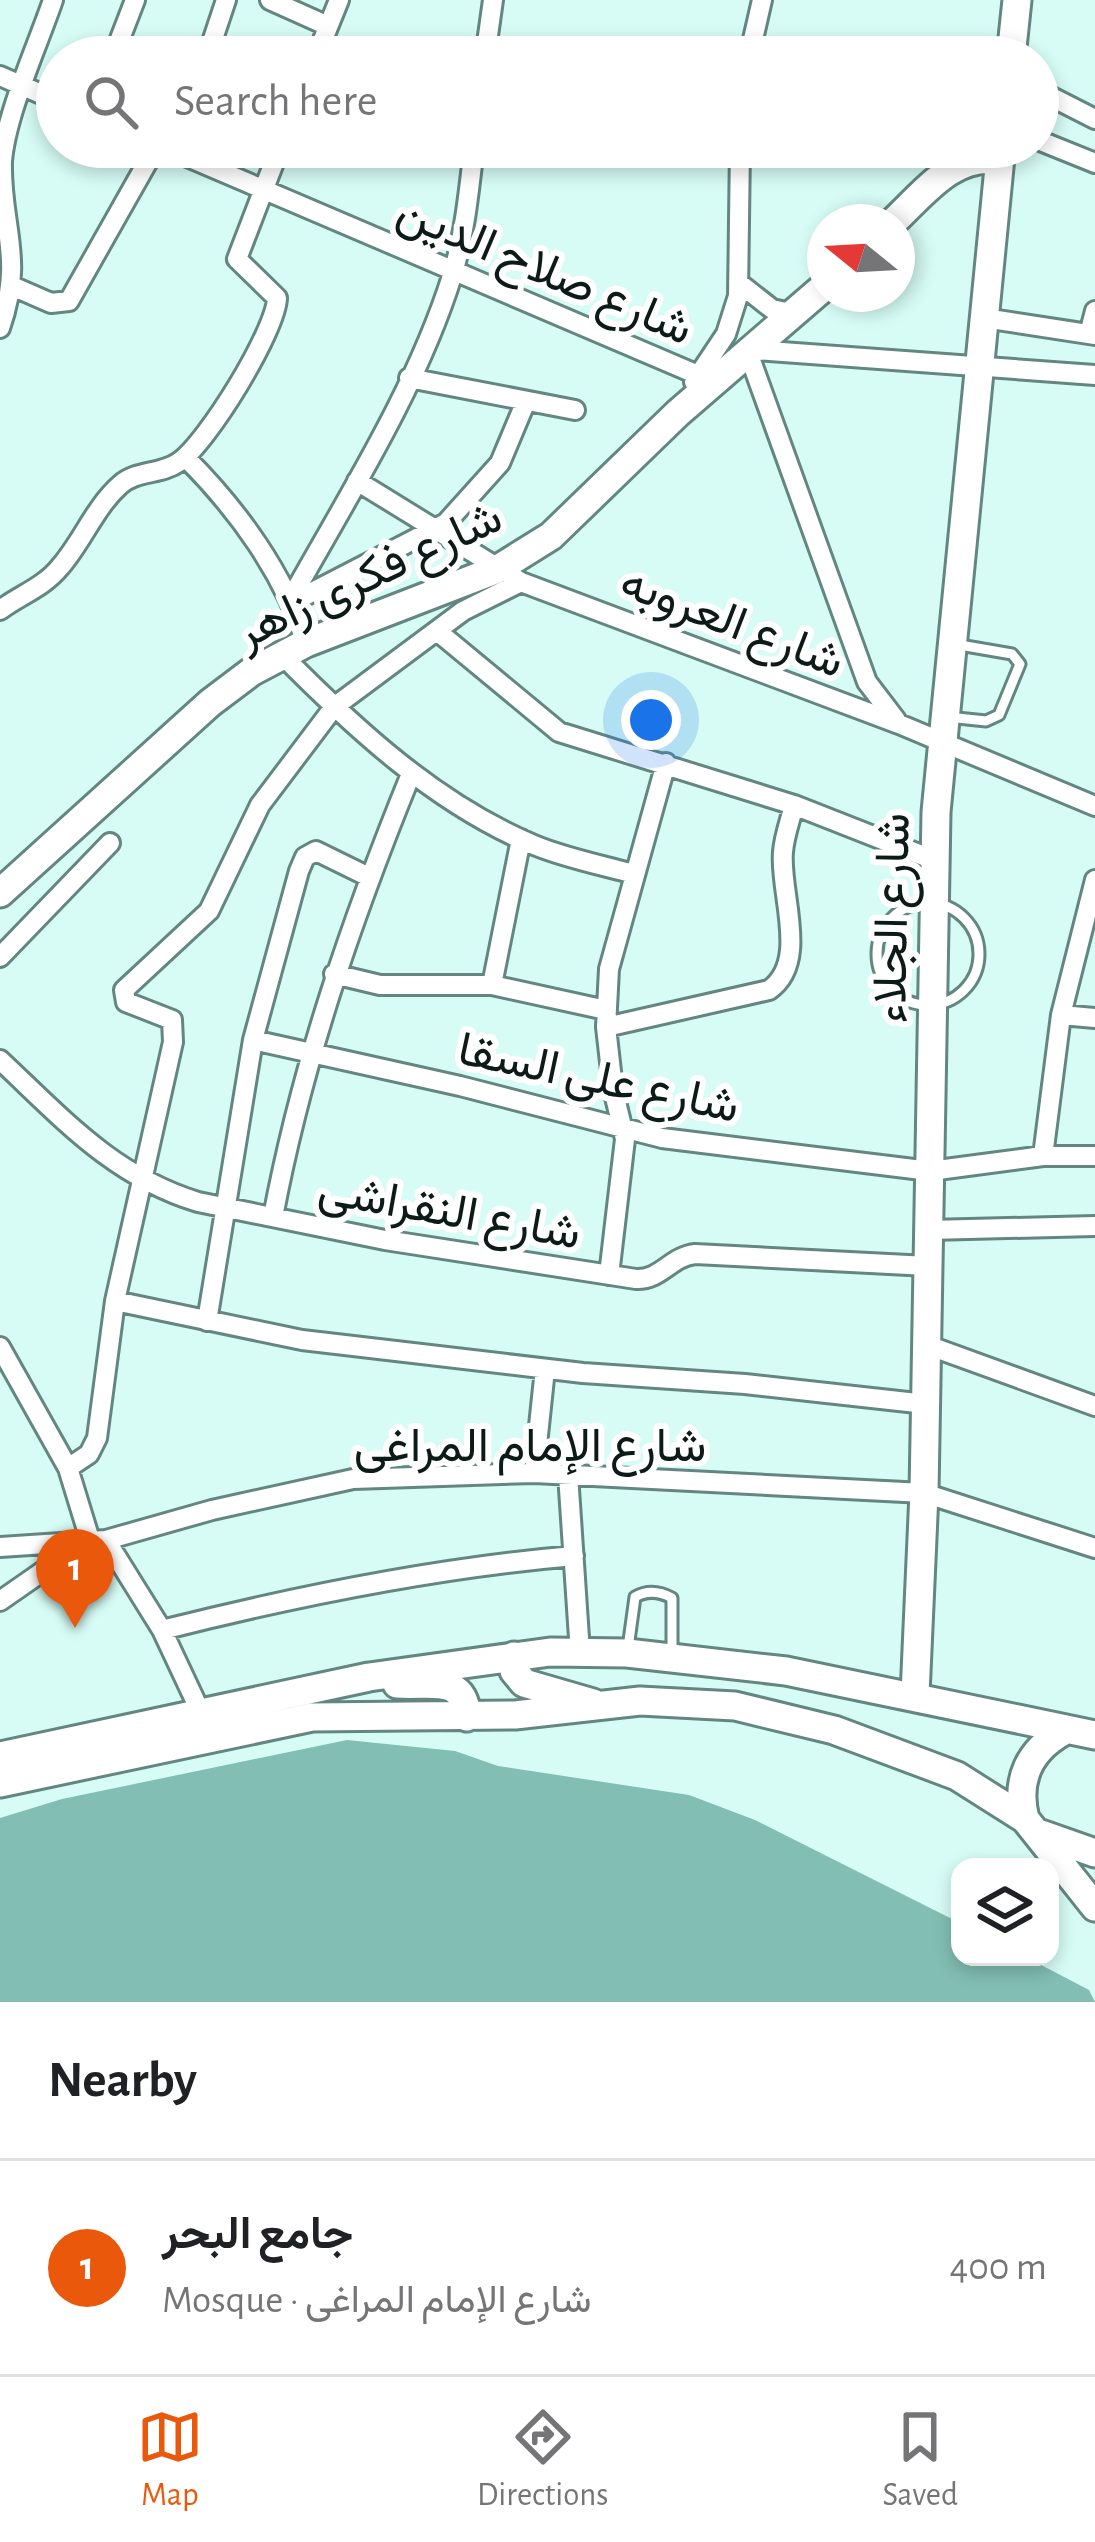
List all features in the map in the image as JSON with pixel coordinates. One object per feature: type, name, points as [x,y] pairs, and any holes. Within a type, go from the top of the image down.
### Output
[{"type":"street","points":[[41,36],[53,0]]},
{"type":"street","points":[[121,36],[135,0]]},
{"type":"street","points":[[214,36],[226,0]]},
{"type":"street","points":[[270,0],[328,26]]},
{"type":"street","points":[[324,36],[339,0]]},
{"type":"street","points":[[488,36],[493,0]]},
{"type":"street","points":[[754,36],[762,0]]},
{"type":"street","points":[[1013,36],[1017,0]]},
{"type":"street","points":[[0,328],[12,286],[2,157],[36,50]]},
{"type":"street","points":[[0,76],[36,91]]},
{"type":"street","points":[[1059,101],[1095,119]]},
{"type":"street","points":[[1059,148],[1095,163]]},
{"type":"street","points":[[12,286],[51,303],[69,301],[148,168]]},
{"type":"street","name":"شارع صلاح الدين","points":[[211,168],[698,375]]},
{"type":"street","points":[[0,610],[52,577],[122,483],[186,458],[241,379],[277,308],[271,289],[237,259],[271,168]]},
{"type":"street","points":[[290,602],[409,377],[454,272],[471,168]]},
{"type":"street","points":[[678,412],[726,334],[740,283],[740,168]]},
{"type":"street","points":[[912,204],[951,168]]},
{"type":"street","name":"شارع الجلاء","points":[[915,1695],[924,1493],[934,860],[999,168]]},
{"type":"street","points":[[740,283],[772,309],[795,314]]},
{"type":"street","name":"شارع فكرى زاهر","points":[[0,893],[210,703],[294,649],[510,575],[678,412],[807,303]]},
{"type":"street","points":[[984,318],[1092,334],[1095,310]]},
{"type":"street","points":[[899,724],[867,682],[752,352],[1095,375]]},
{"type":"street","points":[[409,377],[575,410]]},
{"type":"street","points":[[290,602],[434,530],[466,505],[493,474],[526,401]]},
{"type":"street","points":[[186,458],[244,525],[290,602],[294,649],[334,707],[411,774],[521,839],[634,874]]},
{"type":"street","name":"شارع العروبه","points":[[357,481],[510,575],[899,724],[944,729],[1095,806]]},
{"type":"street","points":[[68,1468],[89,1454],[97,1438],[115,1301],[175,1024],[165,1015],[126,1002],[124,990],[209,911],[260,806],[334,707],[510,575]]},
{"type":"street","points":[[437,631],[559,732],[794,805],[934,860]]},
{"type":"street","points":[[609,1275],[624,1130],[613,1089],[606,1018],[609,969],[666,763]]},
{"type":"street","points":[[273,1217],[309,1054],[369,877],[411,774]]},
{"type":"street","points":[[334,974],[380,985],[492,986],[606,1018],[769,990],[777,985],[789,955],[783,850],[794,805]]},
{"type":"street","points":[[492,986],[521,839]]},
{"type":"street","points":[[0,956],[110,843]]},
{"type":"street","points":[[207,1321],[254,1040],[305,857],[316,851],[369,877]]},
{"type":"street","points":[[1043,1156],[1061,1015],[1095,880]]},
{"type":"street","points":[[1061,1015],[1095,1018]]},
{"type":"street","name":"شارع على السقا","points":[[254,1040],[460,1086],[624,1130],[930,1172],[1043,1156],[1095,1156]]},
{"type":"street","name":"شارع النقراشى","points":[[0,1060],[99,1152],[143,1182],[226,1208],[647,1280],[676,1258],[695,1254],[928,1266]]},
{"type":"street","points":[[929,1231],[1095,1226]]},
{"type":"street","points":[[115,1301],[302,1340],[545,1369],[926,1404]]},
{"type":"street","points":[[927,1345],[1095,1406]]},
{"type":"street","points":[[0,1347],[68,1468],[93,1542],[162,1630],[201,1713]]},
{"type":"street","points":[[534,1473],[545,1369]]},
{"type":"street","name":"شارع الإمام المراغى","points":[[0,1546],[93,1542],[353,1479],[534,1473],[924,1493],[1095,1548]]},
{"type":"street","points":[[568,1474],[580,1653]]},
{"type":"street","points":[[0,1601],[93,1542]]},
{"type":"street","points":[[162,1630],[332,1591],[506,1562],[574,1556]]},
{"type":"street","points":[[0,1756],[370,1677],[514,1656],[580,1653],[671,1657],[786,1671],[1095,1735]]},
{"type":"street","points":[[514,1656],[514,1671],[524,1683],[598,1705]]},
{"type":"street","points":[[370,1677],[399,1684],[452,1686],[464,1696],[467,1717]]},
{"type":"street","points":[[6,1784],[311,1717],[382,1713],[467,1717],[682,1700],[785,1716],[920,1760],[956,1776],[1031,1826],[1095,1853]]},
{"type":"street","points":[[1064,1731],[1095,1748]]},
{"type":"street","points":[[1064,1731],[1048,1740],[1026,1767],[1021,1802],[1031,1826],[1095,1907]]},
{"type":"lane","points":[[944,729],[999,715],[1020,664],[1012,654],[954,644]]},
{"type":"lane","points":[[933,904],[963,916],[980,941],[982,956],[972,984],[947,1001],[932,1003],[899,996],[886,985],[877,970],[875,953],[887,921],[901,910],[933,904]]},
{"type":"lane","points":[[627,1654],[634,1597],[644,1592],[672,1598],[671,1657]]},
{"type":"shaded area","points":[[347,1740],[455,1751],[498,1766],[689,1795],[755,1820],[951,1918],[951,1966],[1043,1966],[1089,1990],[1095,2002],[0,2002],[0,1818],[62,1799]]},
{"type":"place","name":"جامع البحر","points":[[75,1628]]}]
